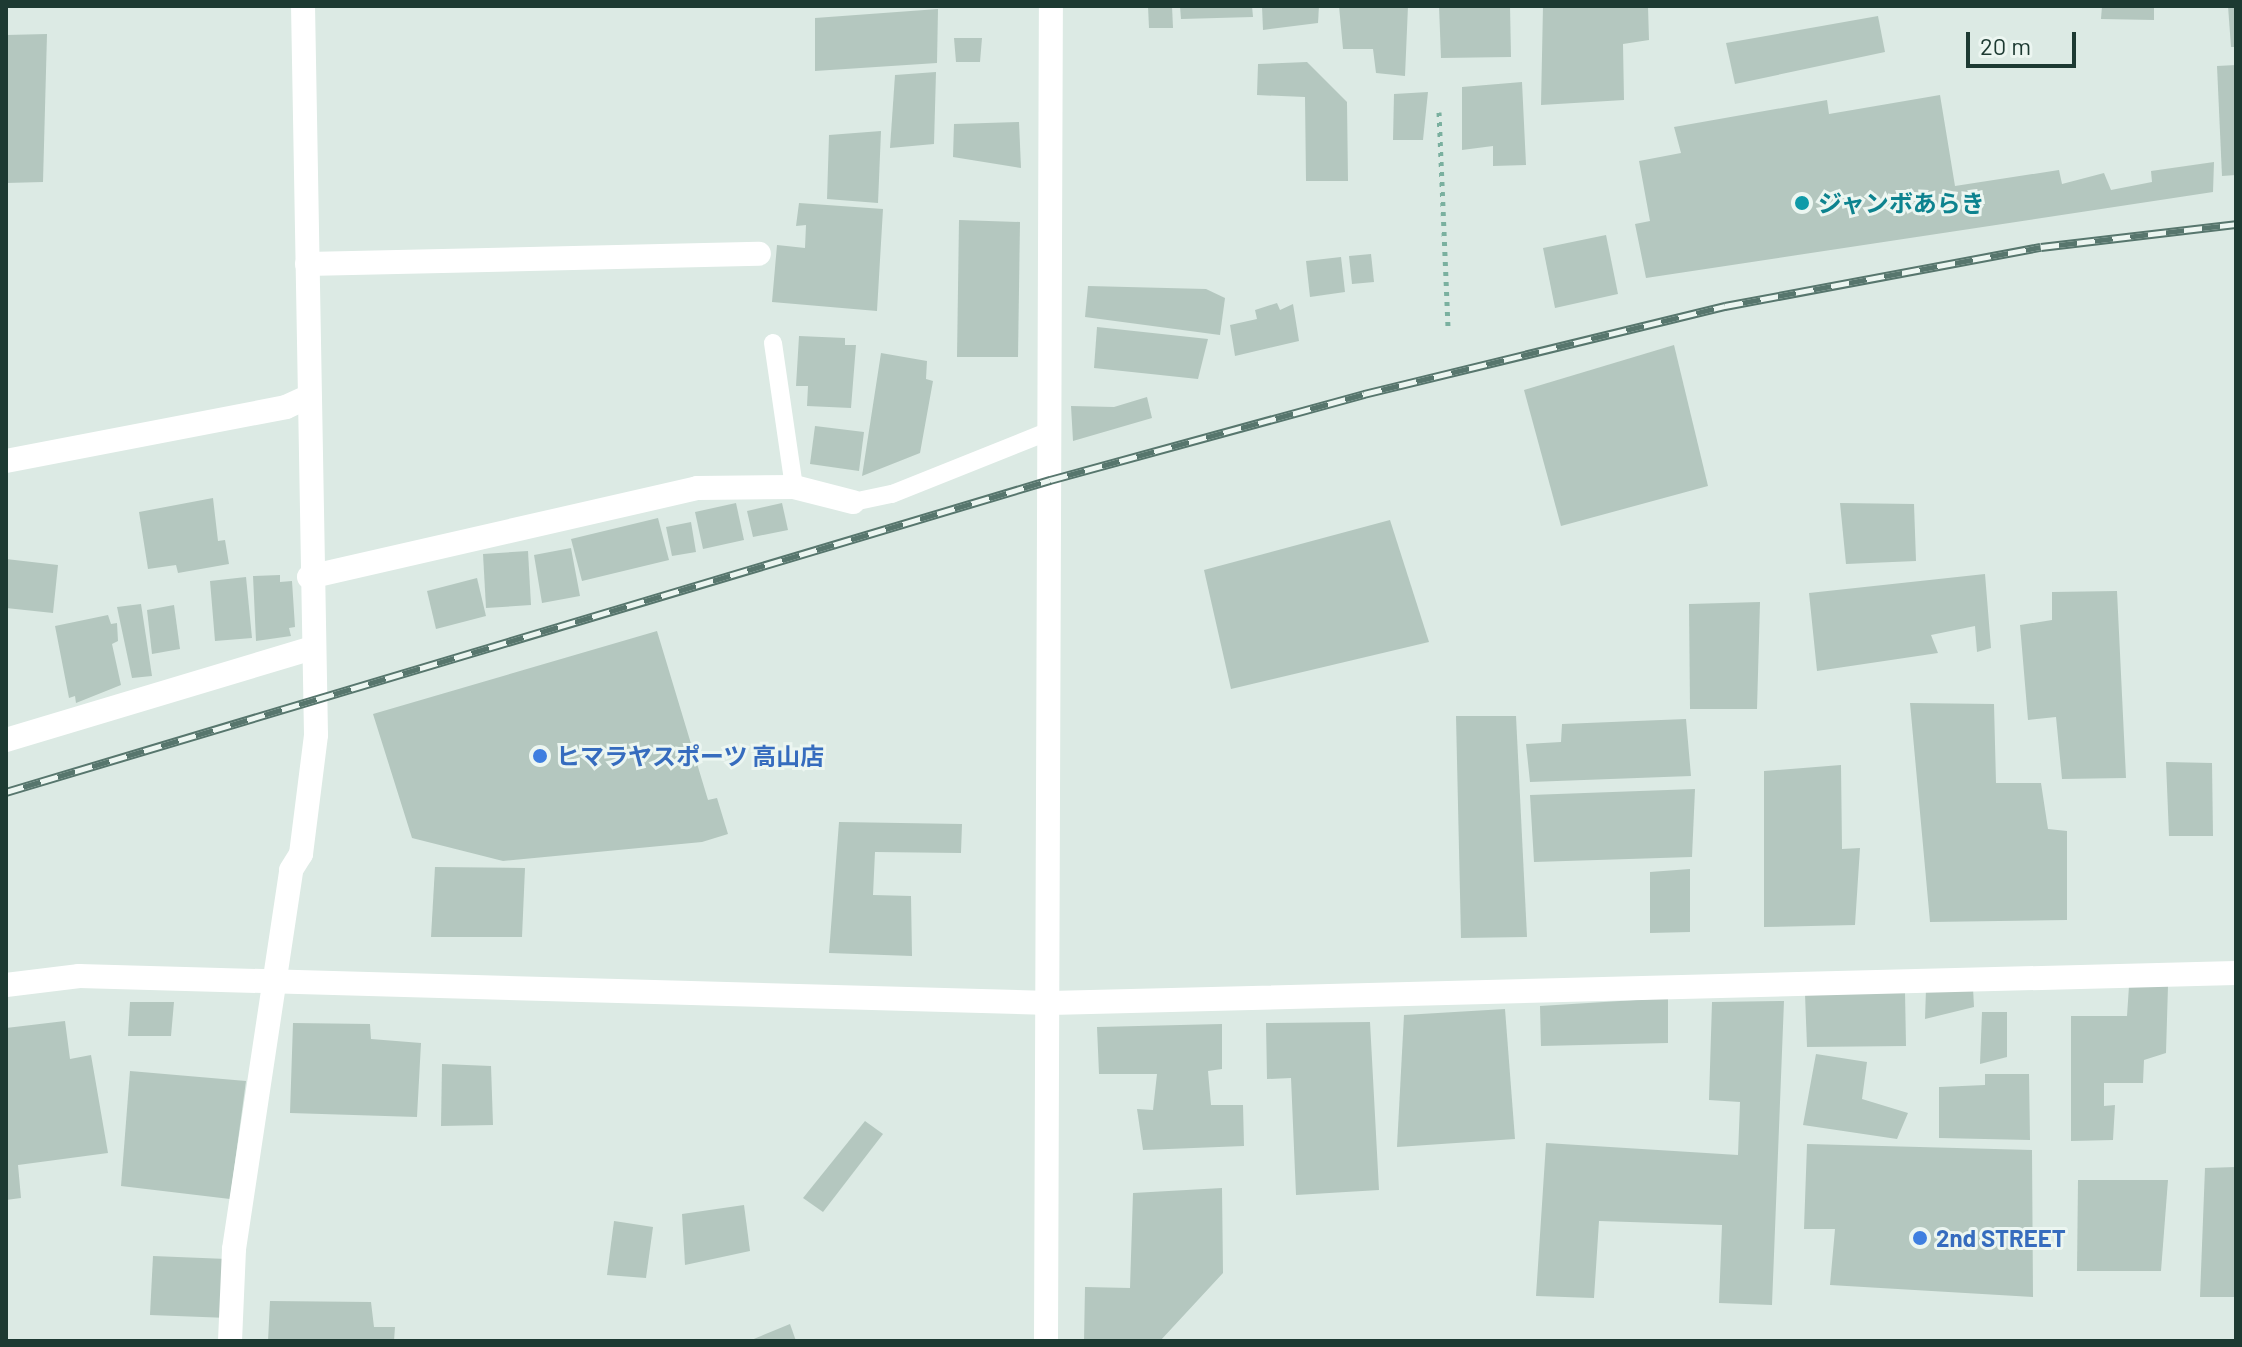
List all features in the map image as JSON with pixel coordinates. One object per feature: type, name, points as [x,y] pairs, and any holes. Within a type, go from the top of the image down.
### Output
[{"type":"street","points":[[230,1341],[234,1249],[277,982],[291,870],[301,854],[311,788],[317,666],[309,577],[303,6]]},
{"type":"street","points":[[1046,1341],[1050,1003],[1051,6]]},
{"type":"street","points":[[307,264],[759,254]]},
{"type":"street","points":[[6,461],[286,407],[307,397]]},
{"type":"street","points":[[309,577],[697,488],[794,487],[853,502]]},
{"type":"street","points":[[6,740],[313,648]]},
{"type":"street","points":[[6,985],[79,976],[1050,1003],[2236,973]]},
{"type":"lane","points":[[773,343],[794,487]]},
{"type":"lane","points":[[853,502],[892,494],[1052,430]]},
{"type":"path","points":[[1439,112],[1448,329]]},
{"type":"building","points":[[1148,6],[1172,6],[1173,28],[1149,28]]},
{"type":"building","points":[[1180,6],[1252,6],[1253,17],[1181,19]]},
{"type":"building","points":[[1262,6],[1319,6],[1318,23],[1263,30]]},
{"type":"building","points":[[1339,6],[1408,6],[1405,76],[1376,73],[1373,49],[1343,49]]},
{"type":"building","points":[[1439,6],[1510,6],[1511,57],[1441,58]]},
{"type":"building","points":[[1543,6],[1648,6],[1649,40],[1623,44],[1624,100],[1541,105]]},
{"type":"building","points":[[2102,6],[2154,6],[2154,20],[2101,19]]},
{"type":"building","points":[[2228,6],[2236,6],[2236,47],[2231,47]]},
{"type":"building","points":[[938,9],[937,63],[815,71],[815,18]]},
{"type":"building","points":[[1878,16],[1885,52],[1735,84],[1726,43]]},
{"type":"building","points":[[47,34],[43,182],[6,183],[6,35]]},
{"type":"building","points":[[954,38],[982,38],[980,62],[956,62]]},
{"type":"building","points":[[1307,62],[1347,102],[1348,181],[1306,181],[1305,97],[1257,95],[1258,64]]},
{"type":"building","points":[[2236,65],[2236,175],[2222,176],[2217,66]]},
{"type":"building","points":[[936,72],[934,144],[890,148],[895,75]]},
{"type":"building","points":[[1522,82],[1526,165],[1493,166],[1493,146],[1462,150],[1462,87]]},
{"type":"building","points":[[1428,92],[1423,140],[1393,140],[1394,94]]},
{"type":"building","name":"ジャンボあらき","points":[[1940,95],[1955,186],[2059,170],[2062,184],[2104,173],[2111,190],[2152,182],[2151,171],[2214,162],[2213,192],[1646,278],[1635,224],[1650,221],[1639,161],[1681,153],[1674,127],[1827,100],[1829,114]]},
{"type":"building","points":[[1019,122],[1021,168],[953,157],[954,124]]},
{"type":"building","points":[[881,131],[878,203],[827,199],[829,135]]},
{"type":"building","points":[[799,203],[883,209],[877,311],[772,302],[777,245],[805,248],[806,225],[796,226]]},
{"type":"building","points":[[959,220],[1020,222],[1018,357],[957,357]]},
{"type":"building","points":[[1606,235],[1618,294],[1555,308],[1543,248]]},
{"type":"building","points":[[1371,254],[1374,282],[1352,284],[1349,256]]},
{"type":"building","points":[[1341,257],[1345,292],[1310,297],[1306,261]]},
{"type":"building","points":[[1088,286],[1206,289],[1225,298],[1220,335],[1085,317]]},
{"type":"building","points":[[1277,303],[1280,310],[1293,304],[1299,341],[1235,356],[1230,325],[1257,319],[1255,310]]},
{"type":"building","points":[[1097,327],[1208,339],[1198,379],[1094,368]]},
{"type":"building","points":[[799,336],[845,338],[845,345],[856,345],[851,408],[807,406],[808,386],[796,386]]},
{"type":"building","points":[[1674,345],[1708,486],[1561,526],[1524,390]]},
{"type":"building","points":[[881,353],[927,361],[926,379],[933,381],[920,453],[862,476]]},
{"type":"building","points":[[1147,397],[1152,418],[1073,441],[1071,406],[1114,407]]},
{"type":"building","points":[[815,426],[864,432],[859,471],[810,464]]},
{"type":"building","points":[[213,498],[218,541],[225,540],[229,564],[178,573],[176,565],[148,569],[139,512]]},
{"type":"building","points":[[736,503],[744,540],[703,549],[695,512]]},
{"type":"building","points":[[782,503],[788,530],[753,537],[747,511]]},
{"type":"building","points":[[1840,503],[1914,504],[1916,561],[1846,564]]},
{"type":"building","points":[[658,518],[669,560],[582,581],[571,539]]},
{"type":"building","points":[[1390,520],[1429,642],[1231,689],[1204,570]]},
{"type":"building","points":[[691,522],[696,552],[672,556],[666,527]]},
{"type":"building","points":[[571,548],[580,596],[542,603],[534,555]]},
{"type":"building","points":[[528,551],[531,605],[486,608],[483,554]]},
{"type":"building","points":[[6,559],[58,565],[53,613],[6,608]]},
{"type":"building","points":[[1985,574],[1991,648],[1977,652],[1975,626],[1931,635],[1938,653],[1817,671],[1809,593]]},
{"type":"building","points":[[280,575],[280,582],[292,581],[295,627],[289,628],[291,636],[256,641],[253,576]]},
{"type":"building","points":[[246,577],[252,638],[215,641],[210,581]]},
{"type":"building","points":[[477,578],[486,616],[436,629],[427,591]]},
{"type":"building","points":[[2117,591],[2126,778],[2062,779],[2056,717],[2028,720],[2020,625],[2052,620],[2052,592]]},
{"type":"building","points":[[1760,602],[1757,709],[1690,709],[1689,604]]},
{"type":"building","points":[[141,604],[152,676],[132,678],[117,607]]},
{"type":"building","points":[[174,605],[180,649],[152,654],[147,610]]},
{"type":"building","points":[[108,615],[111,624],[117,623],[118,641],[112,644],[121,685],[76,703],[75,696],[69,698],[55,626]]},
{"type":"building","name":"ヒマラヤスポーツ 高山店","points":[[657,631],[708,800],[717,798],[728,834],[702,842],[503,861],[412,838],[373,714]]},
{"type":"building","points":[[1910,703],[1994,704],[1996,783],[2041,783],[2048,829],[2067,831],[2067,920],[1930,922]]},
{"type":"building","points":[[1456,716],[1516,716],[1527,937],[1461,938]]},
{"type":"building","points":[[1686,719],[1691,776],[1530,782],[1526,744],[1561,742],[1562,724]]},
{"type":"building","points":[[2166,762],[2212,763],[2213,836],[2169,836]]},
{"type":"building","points":[[1841,765],[1842,849],[1860,848],[1855,925],[1764,927],[1764,771]]},
{"type":"building","points":[[1695,789],[1692,857],[1534,862],[1530,795]]},
{"type":"building","points":[[839,822],[962,824],[961,853],[875,852],[873,895],[911,896],[912,956],[829,953]]},
{"type":"building","points":[[435,867],[525,868],[522,937],[431,937]]},
{"type":"building","points":[[1690,869],[1690,932],[1650,933],[1650,872]]},
{"type":"building","points":[[2129,986],[2168,986],[2166,1053],[2144,1060],[2143,1083],[2104,1083],[2104,1106],[2115,1105],[2113,1140],[2071,1141],[2071,1016],[2127,1016]]},
{"type":"building","points":[[1973,988],[1974,1007],[1925,1019],[1926,989]]},
{"type":"building","points":[[1905,991],[1906,1046],[1807,1047],[1805,994]]},
{"type":"building","points":[[1668,998],[1668,1043],[1541,1046],[1540,1006]]},
{"type":"building","points":[[1784,1001],[1772,1305],[1719,1303],[1722,1225],[1599,1221],[1594,1298],[1536,1296],[1546,1143],[1738,1155],[1740,1102],[1709,1100],[1712,1002]]},
{"type":"building","points":[[130,1002],[174,1002],[171,1036],[128,1036]]},
{"type":"building","points":[[1505,1009],[1515,1139],[1397,1147],[1404,1015]]},
{"type":"building","points":[[1982,1012],[2007,1012],[2007,1057],[1980,1064]]},
{"type":"building","points":[[65,1021],[70,1059],[91,1055],[108,1153],[18,1165],[21,1198],[6,1200],[6,1028]]},
{"type":"building","points":[[1370,1022],[1379,1190],[1296,1195],[1291,1078],[1267,1079],[1266,1023]]},
{"type":"building","points":[[293,1023],[370,1024],[371,1039],[421,1043],[417,1117],[290,1113]]},
{"type":"building","points":[[1222,1024],[1222,1069],[1208,1071],[1211,1105],[1243,1105],[1244,1146],[1143,1150],[1137,1109],[1153,1110],[1157,1074],[1099,1074],[1097,1027]]},
{"type":"building","points":[[1816,1054],[1867,1062],[1862,1099],[1908,1113],[1897,1139],[1803,1125]]},
{"type":"building","points":[[442,1064],[491,1066],[493,1125],[441,1126]]},
{"type":"building","points":[[130,1071],[246,1081],[230,1199],[121,1186]]},
{"type":"building","points":[[1985,1074],[2029,1074],[2030,1140],[1939,1138],[1939,1087],[1985,1085]]},
{"type":"building","points":[[865,1121],[883,1134],[823,1212],[803,1198]]},
{"type":"building","points":[[1807,1144],[2032,1150],[2033,1297],[1830,1285],[1835,1229],[1804,1229]]},
{"type":"building","points":[[2236,1167],[2236,1297],[2200,1297],[2205,1168]]},
{"type":"building","points":[[2078,1180],[2168,1180],[2161,1271],[2077,1271]]},
{"type":"building","points":[[1222,1188],[1223,1273],[1160,1341],[1084,1341],[1085,1287],[1130,1288],[1133,1193]]},
{"type":"building","points":[[744,1205],[750,1251],[685,1265],[682,1214]]},
{"type":"building","points":[[614,1221],[653,1227],[646,1278],[607,1275]]},
{"type":"building","points":[[153,1256],[227,1259],[229,1318],[150,1315]]},
{"type":"building","points":[[270,1301],[371,1302],[374,1327],[395,1327],[394,1341],[268,1341]]},
{"type":"building","points":[[790,1324],[796,1341],[749,1341]]},
{"type":"railway","points":[[6,792],[1050,480],[1364,394],[1725,306],[2041,247],[2236,224]]},
{"type":"place","name":"ジャンボあらき","points":[[1802,203]]},
{"type":"place","name":"ヒマラヤスポーツ 高山店","points":[[540,756]]},
{"type":"place","name":"2nd STREET","points":[[1920,1238]]}]
